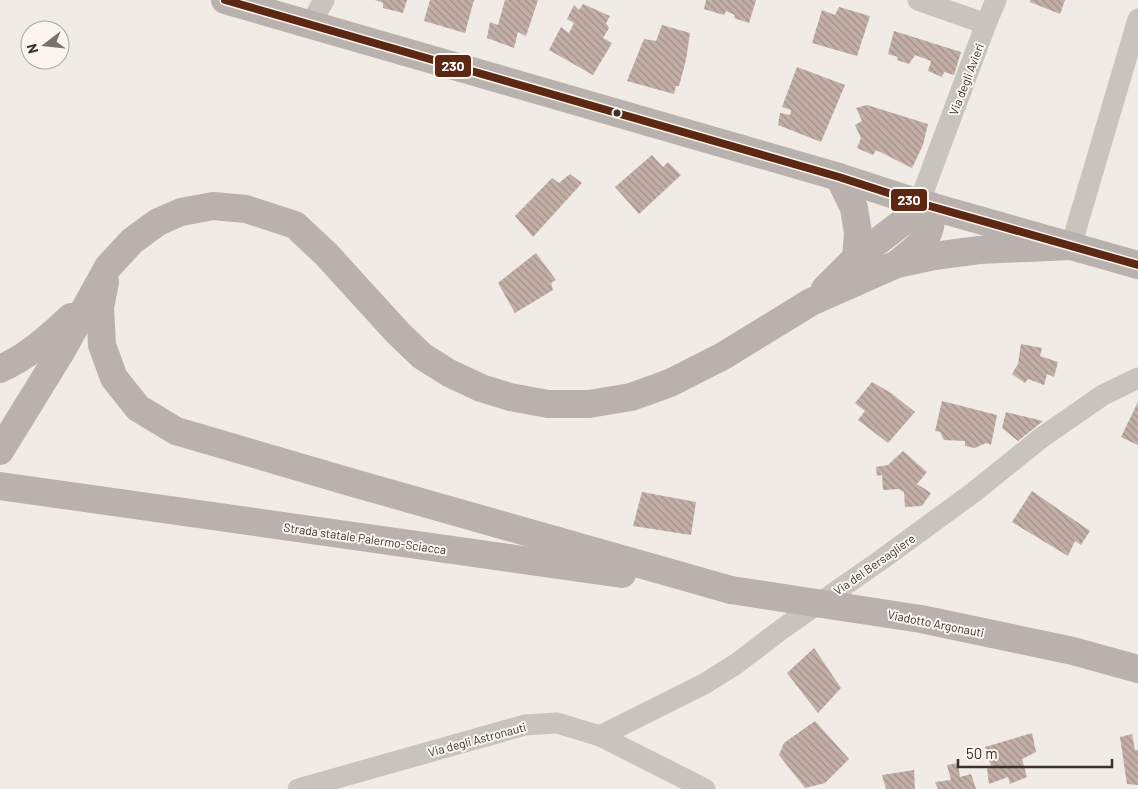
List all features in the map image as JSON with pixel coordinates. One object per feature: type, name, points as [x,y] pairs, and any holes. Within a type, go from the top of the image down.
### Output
[{"type":"main road","points":[[225,0],[1138,265]]},
{"type":"main road","points":[[839,177],[854,208],[858,233],[856,258]]},
{"type":"main road","points":[[811,302],[856,258],[925,204]]},
{"type":"main road","points":[[897,264],[929,234],[932,220],[925,204]]},
{"type":"main road","points":[[0,451],[54,346],[87,302],[108,267],[132,241],[158,222],[181,212],[214,206],[246,209],[295,225],[326,254],[398,334],[422,356],[449,373],[481,388],[510,397],[548,404],[589,404],[631,397],[670,383],[723,356],[811,302],[897,264],[934,256],[979,250],[1071,246]]},
{"type":"main road","points":[[108,267],[100,307],[102,345],[114,378],[138,408],[176,431],[731,590]]},
{"type":"main road","points":[[0,369],[54,346]]},
{"type":"main road","name":"Strada statale Palermo-Sciacca","points":[[0,486],[731,590]]},
{"type":"main road","name":"Viadotto Argonauti","points":[[731,590],[921,619],[1073,651],[1138,669]]},
{"type":"street","points":[[310,25],[324,0]]},
{"type":"street","points":[[918,0],[986,24]]},
{"type":"street","name":"Via degli Avieri","points":[[925,204],[986,24],[996,0]]},
{"type":"street","points":[[1071,246],[1138,19]]},
{"type":"street","name":"Via del Bersagliere","points":[[600,736],[704,684],[736,664],[974,492],[1041,438],[1104,395],[1138,378]]},
{"type":"street","name":"Via degli Astronauti","points":[[298,789],[525,725],[557,723],[600,736],[705,789]]},
{"type":"building","points":[[375,0],[407,0],[403,13],[383,8],[383,3]]},
{"type":"building","points":[[430,0],[474,0],[465,33],[424,21]]},
{"type":"building","points":[[505,0],[538,0],[526,36],[518,32],[514,48],[487,38],[490,22],[498,25]]},
{"type":"building","points":[[706,0],[756,0],[749,23],[734,18],[735,15],[726,11],[724,15],[704,9]]},
{"type":"building","points":[[1030,0],[1065,0],[1060,14],[1030,2]]},
{"type":"building","points":[[583,4],[610,16],[606,23],[609,28],[603,38],[612,43],[593,75],[549,50],[561,27],[569,33],[574,23],[567,19],[574,5],[579,10]]},
{"type":"building","points":[[839,7],[870,16],[857,56],[812,43],[822,10],[835,15]]},
{"type":"building","points":[[662,25],[690,33],[686,60],[679,86],[676,86],[674,94],[627,81],[644,39],[656,41]]},
{"type":"building","points":[[894,31],[961,52],[954,75],[944,72],[942,77],[928,71],[931,61],[915,55],[909,64],[897,60],[898,57],[888,54]]},
{"type":"building","points":[[797,67],[845,85],[821,142],[778,125],[780,113],[790,115],[791,110],[782,107]]},
{"type":"building","points":[[867,105],[928,124],[923,145],[912,168],[876,150],[873,155],[857,148],[861,138],[855,125],[862,121],[856,108]]},
{"type":"building","points":[[652,155],[663,167],[668,162],[681,175],[639,214],[615,187]]},
{"type":"building","points":[[570,174],[582,183],[533,237],[515,216],[552,178],[559,183]]},
{"type":"building","points":[[536,253],[556,280],[551,283],[553,290],[515,313],[498,283]]},
{"type":"building","points":[[1021,344],[1042,348],[1040,356],[1058,362],[1054,377],[1047,374],[1044,385],[1028,379],[1025,383],[1012,374],[1018,364]]},
{"type":"building","points":[[872,382],[891,393],[915,412],[888,443],[858,420],[865,411],[855,403]]},
{"type":"building","points":[[942,401],[997,415],[991,445],[986,443],[975,448],[965,446],[965,441],[944,440],[940,432],[935,431]]},
{"type":"building","points":[[1138,402],[1138,445],[1121,437]]},
{"type":"building","points":[[1006,412],[1043,421],[1018,441],[1002,428]]},
{"type":"building","points":[[903,451],[927,472],[917,484],[931,493],[922,506],[905,507],[904,492],[899,489],[883,490],[882,475],[877,476],[876,467],[888,465]]},
{"type":"building","points":[[1032,491],[1090,531],[1081,545],[1075,541],[1068,556],[1012,522]]},
{"type":"building","points":[[642,492],[696,502],[691,535],[633,526]]},
{"type":"building","points":[[814,648],[841,688],[818,713],[787,673]]},
{"type":"building","points":[[815,721],[849,759],[825,783],[805,788],[779,755],[784,743]]},
{"type":"building","points":[[1032,733],[1036,752],[1022,759],[1027,777],[1010,784],[1008,777],[989,784],[987,769],[991,766],[985,747]]},
{"type":"building","points":[[1132,734],[1135,750],[1138,750],[1138,785],[1127,784],[1120,737]]},
{"type":"building","points":[[958,763],[960,777],[971,774],[976,789],[938,789],[935,782],[951,780],[947,765]]},
{"type":"building","points":[[914,770],[915,789],[886,789],[882,775]]},
{"type":"transit line","name":"230","points":[[225,0],[839,177],[919,203],[1138,265]]}]
